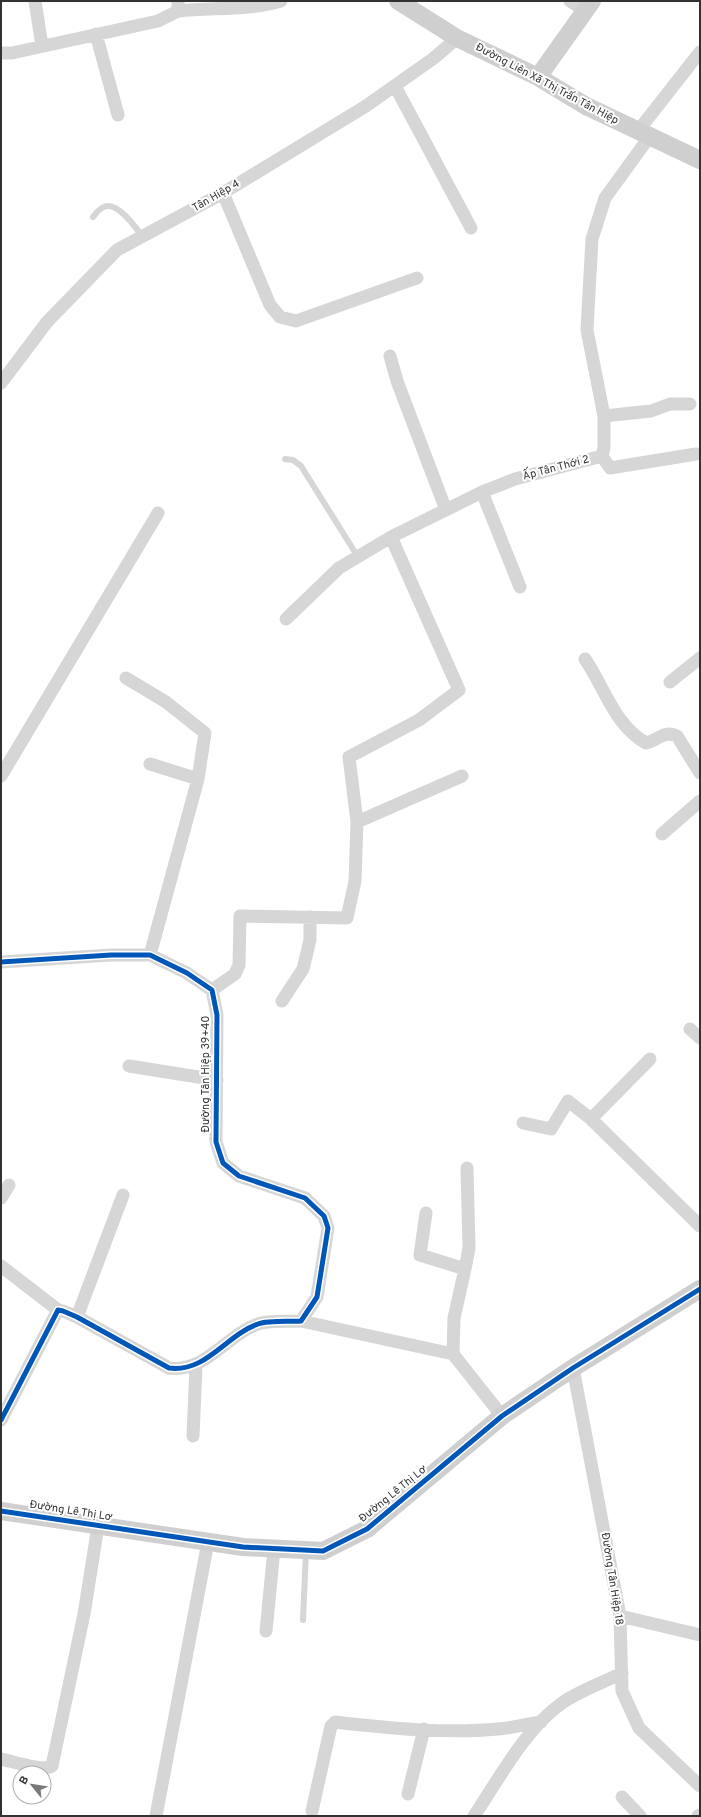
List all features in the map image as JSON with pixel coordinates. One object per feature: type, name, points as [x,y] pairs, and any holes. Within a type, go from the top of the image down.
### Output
[{"type":"street","points":[[35,1],[42,46]]},
{"type":"street","points":[[1,53],[12,53],[158,21],[178,6],[207,8],[256,7],[280,1]]},
{"type":"street","name":"Đường Liên Xã Thị Trấn Tân Hiệp","points":[[398,1],[457,38],[538,78],[586,106],[700,160]]},
{"type":"street","points":[[538,78],[589,6],[570,1]]},
{"type":"street","points":[[96,34],[118,115]]},
{"type":"street","name":"Tân Hiệp 4","points":[[1,383],[47,322],[117,250],[223,193],[366,106],[434,58],[457,38]]},
{"type":"street","name":"Ấp Tân Thới 2","points":[[286,619],[339,568],[391,537],[482,492],[515,479],[602,456],[604,447],[604,416],[587,330],[592,239],[605,198],[644,134],[700,52]]},
{"type":"street","points":[[395,86],[471,228]]},
{"type":"street","points":[[223,193],[270,305],[280,317],[296,321],[417,278]]},
{"type":"street","points":[[390,356],[397,381],[446,510]]},
{"type":"street","points":[[604,416],[651,410],[670,404],[690,404]]},
{"type":"street","points":[[602,456],[610,468],[696,454]]},
{"type":"street","points":[[482,492],[520,587]]},
{"type":"street","points":[[1,776],[158,513]]},
{"type":"street","points":[[1,962],[111,955],[150,956],[187,973],[212,990],[235,974],[239,965],[240,916],[347,918],[355,881],[357,822],[349,757],[420,720],[459,690],[391,537]]},
{"type":"street","points":[[670,682],[700,658]]},
{"type":"street","points":[[585,659],[598,677],[612,707],[623,723],[646,743],[665,734],[677,736],[700,773]]},
{"type":"street","points":[[126,678],[166,702],[205,733],[198,779],[150,956]]},
{"type":"street","points":[[150,764],[198,779]]},
{"type":"street","points":[[357,822],[462,776]]},
{"type":"street","points":[[662,834],[700,801]]},
{"type":"street","points":[[282,1001],[303,969],[310,940],[310,917]]},
{"type":"street","name":"Đường Tân Hiệp 39+40","points":[[212,990],[217,1015],[216,1142],[223,1163],[239,1176],[305,1198],[324,1216],[328,1228],[317,1297],[301,1321]]},
{"type":"street","points":[[690,1029],[700,1038]]},
{"type":"street","points":[[591,1118],[650,1059]]},
{"type":"street","points":[[129,1066],[217,1080]]},
{"type":"street","points":[[523,1123],[551,1129],[568,1101],[591,1118],[700,1226]]},
{"type":"street","points":[[453,1354],[454,1318],[469,1248],[467,1168]]},
{"type":"street","points":[[1,1198],[9,1185]]},
{"type":"street","points":[[77,1317],[123,1195]]},
{"type":"street","points":[[426,1213],[420,1254],[465,1269]]},
{"type":"street","points":[[1,1266],[58,1310],[77,1317],[169,1368],[177,1369],[196,1365],[239,1333],[259,1323],[301,1321],[453,1354],[502,1416]]},
{"type":"street","name":"Đường Lê Thị Lơ","points":[[1,1511],[243,1547],[323,1552],[367,1529],[502,1416],[573,1368],[700,1288]]},
{"type":"street","points":[[1,1420],[58,1310]]},
{"type":"street","points":[[193,1436],[196,1365]]},
{"type":"street","name":"Đường Tân Hiệp 18","points":[[573,1368],[620,1616],[622,1691],[639,1728],[700,1786]]},
{"type":"street","points":[[1,1759],[41,1768],[48,1768],[52,1766],[84,1614],[98,1526]]},
{"type":"street","points":[[156,1816],[208,1542]]},
{"type":"street","points":[[266,1631],[274,1549]]},
{"type":"street","points":[[620,1616],[700,1635]]},
{"type":"street","points":[[474,1816],[513,1756],[541,1722],[562,1703],[622,1673]]},
{"type":"street","points":[[312,1811],[333,1724],[335,1722],[388,1728],[498,1729],[541,1722]]},
{"type":"street","points":[[408,1794],[424,1729]]},
{"type":"street","points":[[622,1797],[640,1816]]},
{"type":"lane","points":[[93,218],[103,207],[108,205],[114,207],[125,215],[143,237]]},
{"type":"lane","points":[[285,459],[293,460],[301,466],[358,557]]},
{"type":"lane","points":[[303,1620],[306,1551]]},
{"type":"cycle path","points":[[1,962],[111,955],[150,955],[187,973],[212,990],[217,1015],[216,1142],[223,1163],[239,1176],[305,1198],[324,1216],[328,1228],[317,1297],[301,1321],[258,1324],[236,1336],[205,1359],[194,1365],[182,1368],[169,1368],[77,1317],[58,1310],[1,1420]]},
{"type":"cycle path","points":[[1,1511],[243,1547],[323,1551],[367,1529],[502,1416],[573,1368],[700,1289]]}]
